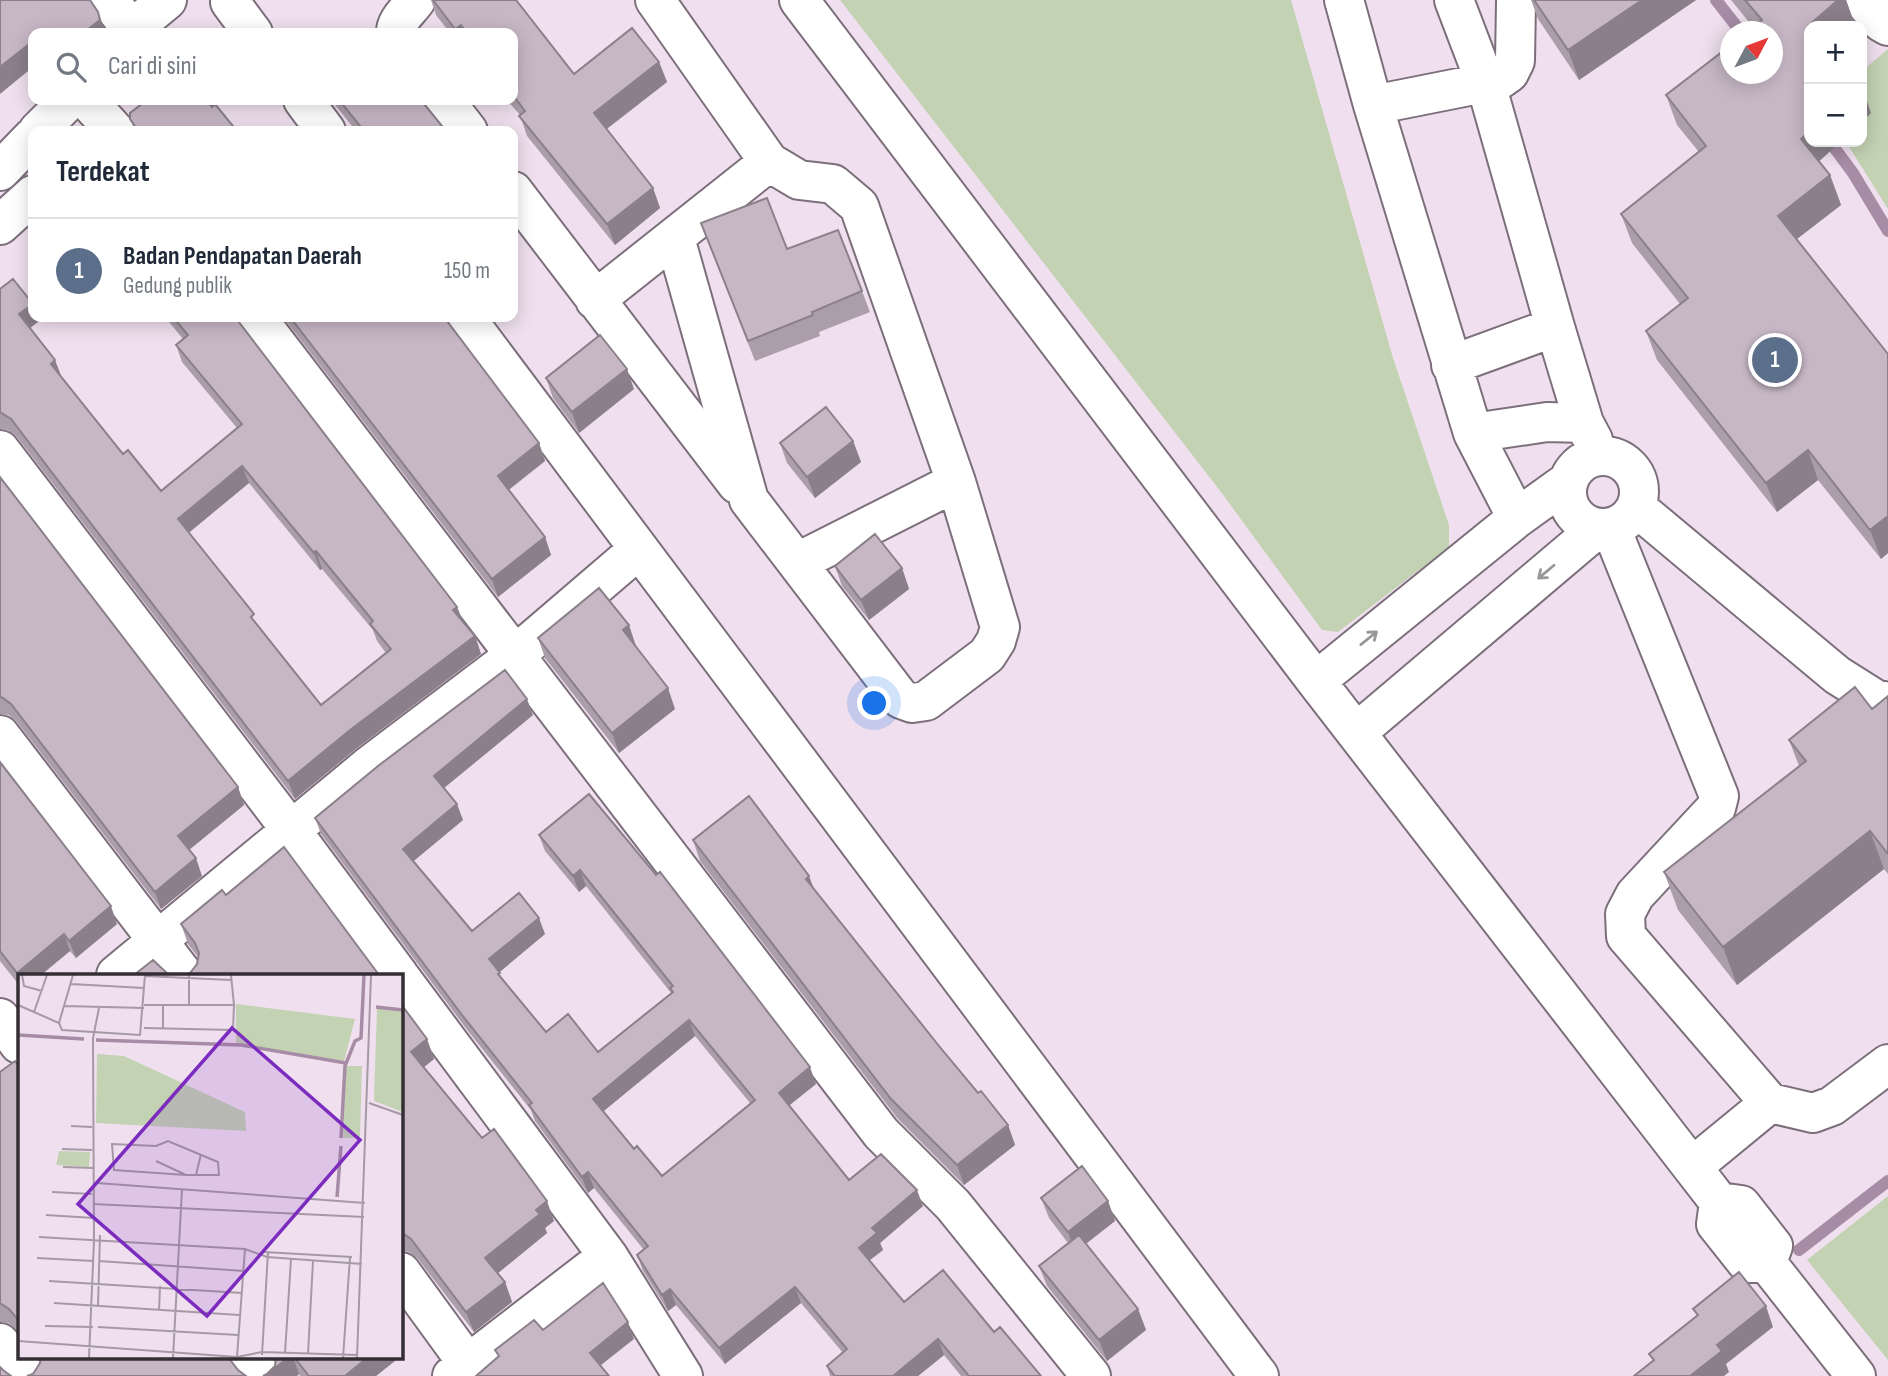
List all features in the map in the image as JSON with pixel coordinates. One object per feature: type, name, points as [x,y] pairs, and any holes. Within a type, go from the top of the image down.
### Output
[{"type":"street","points":[[122,21],[167,0]]},
{"type":"street","points":[[396,28],[416,0]]},
{"type":"street","points":[[518,198],[901,699],[912,703],[926,701],[987,655],[996,641],[1000,627],[956,482],[859,206],[833,184],[799,180],[769,162],[655,0]]},
{"type":"street","points":[[799,0],[1316,681],[1719,1202],[1716,1224],[1747,1263],[1767,1263],[1856,1376]]},
{"type":"street","points":[[1344,0],[1451,365],[1474,433],[1517,517]]},
{"type":"street","points":[[1316,681],[1517,517],[1567,482],[1584,460],[1590,439],[1555,327],[1486,84],[1454,0]]},
{"type":"street","points":[[1373,105],[1486,84],[1504,78],[1513,68],[1516,2],[1519,0]]},
{"type":"street","points":[[1863,0],[1881,22],[1888,26]]},
{"type":"street","points":[[230,2],[249,28]]},
{"type":"street","points":[[43,126],[64,105]]},
{"type":"street","points":[[92,105],[110,126]]},
{"type":"street","points":[[307,105],[322,126]]},
{"type":"street","points":[[448,105],[464,126]]},
{"type":"street","points":[[1,168],[28,142]]},
{"type":"street","points":[[595,300],[769,162]]},
{"type":"street","points":[[0,225],[28,200]]},
{"type":"street","points":[[675,238],[749,500]]},
{"type":"street","points":[[260,322],[881,1133],[953,1205],[1091,1376]]},
{"type":"street","points":[[469,322],[1259,1376]]},
{"type":"street","points":[[1451,365],[1555,327]]},
{"type":"street","points":[[1357,732],[1615,521],[1640,492],[1636,477],[1627,464],[1612,457],[1590,439],[1547,422],[1474,433]]},
{"type":"street","points":[[0,450],[399,974]]},
{"type":"street","points":[[798,562],[956,482]]},
{"type":"street","points":[[1567,482],[1567,502],[1579,520],[1615,521],[1837,675],[1875,699],[1888,702]]},
{"type":"street","points":[[1615,521],[1719,796],[1716,808],[1635,895],[1625,915],[1626,936],[1770,1103],[1813,1113],[1832,1106],[1888,1064]]},
{"type":"street","points":[[117,974],[370,765],[514,656],[639,549]]},
{"type":"street","points":[[0,735],[183,974]]},
{"type":"street","points":[[402,979],[608,1256],[683,1376]]},
{"type":"street","points":[[0,1018],[18,1043]]},
{"type":"street","points":[[0,1066],[18,1053]]},
{"type":"street","points":[[1692,1167],[1770,1103]]},
{"type":"street","points":[[402,1274],[460,1370],[608,1256]]},
{"type":"street","points":[[0,1343],[27,1376]]},
{"type":"street","points":[[249,1358],[262,1376]]},
{"type":"green space","points":[[840,0],[1291,0],[1393,358],[1449,525],[1449,547],[1338,632],[1322,630],[1221,492]]},
{"type":"green space","points":[[1888,49],[1888,209],[1849,147],[1867,147],[1867,67]]},
{"type":"green space","points":[[1888,1196],[1888,1360],[1807,1260]]},
{"type":"building","points":[[0,0],[90,0],[98,12],[100,20],[90,28],[28,28],[28,45],[0,67]]},
{"type":"building","points":[[433,0],[516,0],[574,74],[632,28],[659,62],[594,113],[653,188],[607,224],[519,116],[525,111],[518,102],[518,28],[463,28],[461,25],[454,28]]},
{"type":"building","points":[[1534,0],[1642,0],[1568,50]]},
{"type":"building","points":[[1745,0],[1838,0],[1814,21],[1804,21],[1804,136],[1801,139],[1804,147],[1807,147],[1830,175],[1778,216],[1888,354],[1888,516],[1870,530],[1808,450],[1766,483],[1646,331],[1688,298],[1621,214],[1706,146],[1666,95],[1720,53],[1720,84],[1783,84],[1783,21],[1762,20]]},
{"type":"building","points":[[140,105],[216,105],[233,126],[135,126],[130,113]]},
{"type":"building","points":[[343,105],[425,105],[442,126],[360,126]]},
{"type":"building","points":[[767,198],[787,249],[838,230],[862,291],[812,312],[813,315],[748,341],[701,223]]},
{"type":"building","points":[[13,279],[28,298],[28,308],[19,314],[55,360],[51,364],[123,454],[128,450],[161,491],[242,424],[176,345],[188,335],[177,322],[239,322],[457,607],[453,610],[475,636],[350,730],[288,781],[11,419],[0,412],[0,289]],"holes":[[[242,466],[314,553],[316,551],[373,621],[370,624],[391,649],[321,705],[251,617],[254,614],[178,519]]]},
{"type":"building","points":[[294,322],[448,322],[539,443],[498,476],[545,537],[492,579]]},
{"type":"building","points":[[600,335],[627,369],[572,412],[546,378]]},
{"type":"building","points":[[826,407],[853,441],[807,477],[780,443]]},
{"type":"building","points":[[0,477],[238,787],[178,836],[196,858],[155,892],[11,704],[0,697]]},
{"type":"building","points":[[875,534],[902,568],[861,600],[835,566]]},
{"type":"building","points":[[599,588],[629,625],[623,630],[668,688],[612,733],[538,638]]},
{"type":"building","points":[[505,670],[527,699],[434,776],[457,804],[403,849],[472,931],[519,893],[539,918],[489,959],[500,973],[498,974],[546,1032],[568,1014],[598,1052],[673,992],[670,988],[673,986],[580,870],[573,876],[539,835],[589,794],[656,875],[660,872],[810,1067],[779,1093],[849,1180],[881,1154],[917,1190],[872,1228],[877,1233],[859,1248],[904,1302],[943,1270],[994,1332],[1000,1327],[1041,1376],[969,1376],[938,1339],[893,1376],[835,1376],[827,1366],[847,1349],[795,1287],[719,1348],[670,1289],[662,1295],[637,1255],[648,1246],[588,1172],[582,1177],[529,1105],[532,1103],[462,1015],[315,818],[378,766]],"holes":[[[689,1020],[755,1100],[662,1176],[637,1146],[634,1149],[593,1099]]]},
{"type":"building","points":[[1855,687],[1872,709],[1888,696],[1888,854],[1870,831],[1723,947],[1664,872],[1806,761],[1789,740]]},
{"type":"building","points":[[0,762],[111,906],[69,941],[64,934],[17,973],[0,951]]},
{"type":"building","points":[[749,796],[809,876],[806,879],[939,1046],[1008,1125],[957,1165],[891,1099],[693,840]]},
{"type":"building","points":[[284,847],[378,974],[187,974],[197,964],[199,953],[181,924],[222,890],[226,895]]},
{"type":"building","points":[[153,960],[168,974],[135,974]]},
{"type":"building","points":[[402,1005],[427,1039],[411,1052],[482,1138],[494,1129],[547,1201],[536,1210],[540,1214],[485,1258],[505,1282],[466,1312],[411,1239],[402,1233]]},
{"type":"building","points":[[15,1061],[18,1065],[18,1320],[0,1303],[0,1072]]},
{"type":"building","points":[[1082,1166],[1108,1201],[1068,1232],[1041,1198]]},
{"type":"building","points":[[1079,1235],[1138,1309],[1099,1340],[1039,1266]]},
{"type":"building","points":[[1739,1272],[1766,1306],[1717,1345],[1722,1351],[1690,1376],[1634,1376],[1654,1360],[1649,1354],[1698,1315],[1693,1309]]},
{"type":"building","points":[[603,1283],[628,1322],[590,1353],[609,1376],[476,1376],[499,1356],[495,1350],[534,1320],[543,1330]]},
{"type":"building","points":[[41,1358],[229,1358],[246,1376],[27,1376],[33,1374]]},
{"type":"building","points":[[276,1358],[288,1358],[265,1376],[263,1376],[267,1374],[275,1366]]},
{"type":"building","points":[[295,1358],[367,1358],[345,1376],[309,1376]]},
{"type":"building","points":[[0,1367],[3,1370],[11,1376],[0,1376]]},
{"type":"waterway","points":[[1716,0],[1732,21]]},
{"type":"waterway","points":[[1834,147],[1888,231]]},
{"type":"waterway","points":[[1799,1250],[1888,1181]]},
{"type":"place","name":"Badan Pendapatan Daerah","points":[[1775,360]]}]
